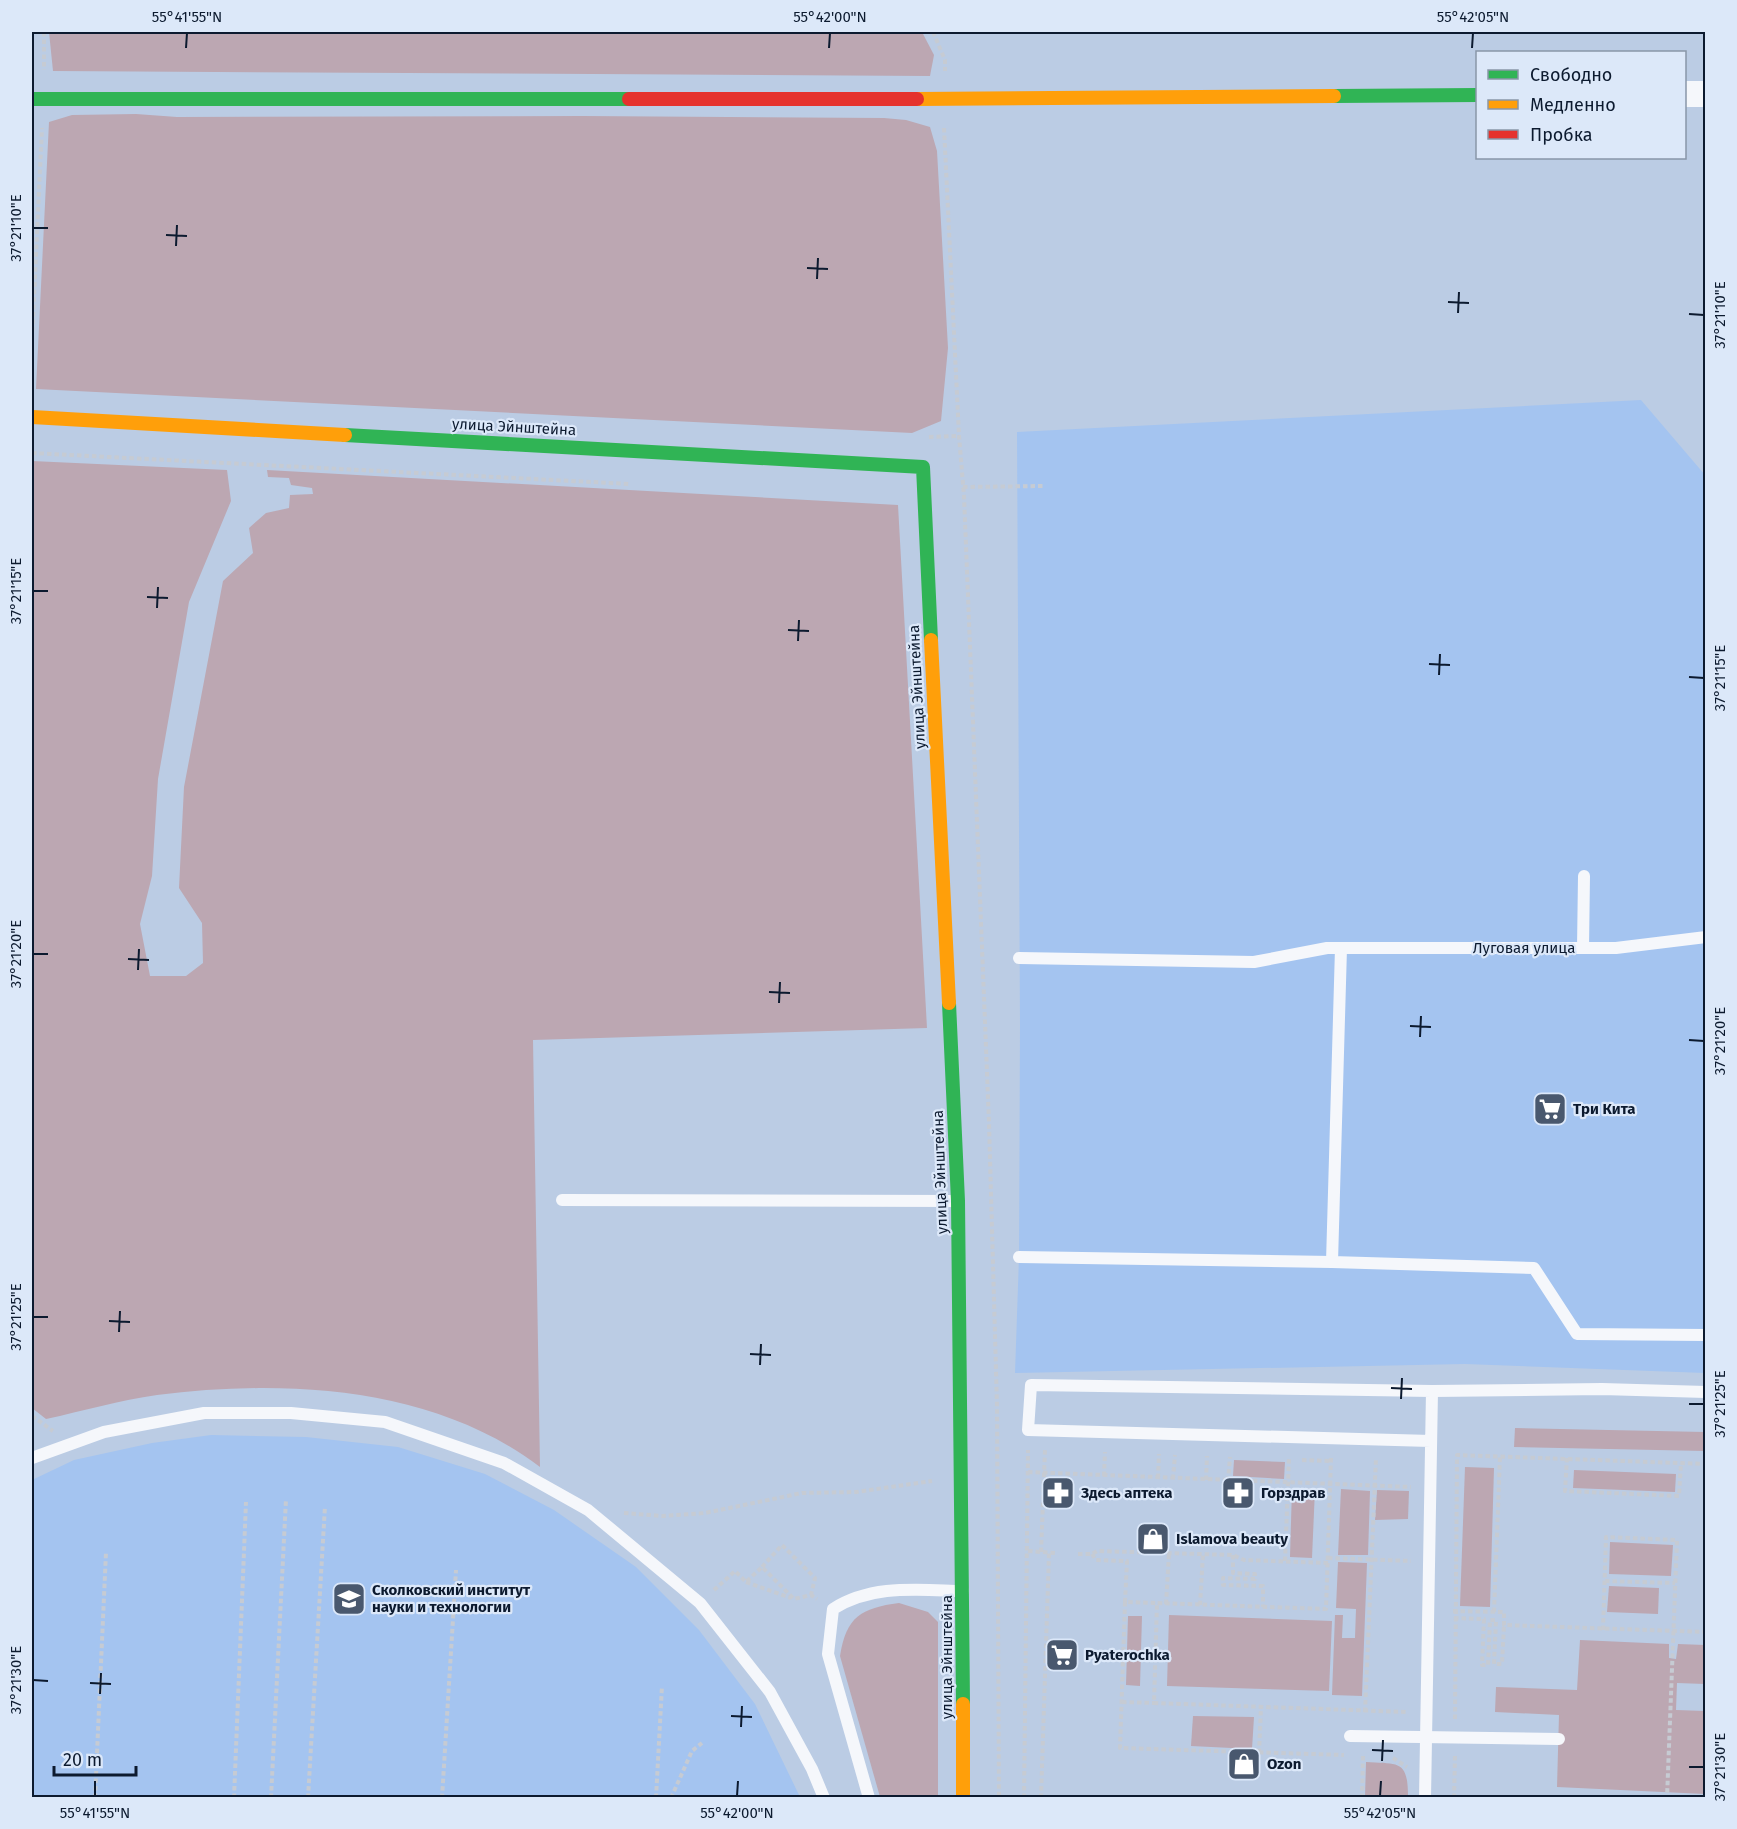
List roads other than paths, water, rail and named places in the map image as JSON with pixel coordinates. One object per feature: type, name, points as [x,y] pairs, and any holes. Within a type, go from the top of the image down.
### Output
[{"type":"street","points":[[1686,94],[1706,94]]},
{"type":"street","points":[[38,99],[957,99],[1476,95]]},
{"type":"street","name":"улица Эйнштейна","points":[[32,417],[923,467],[958,1202],[964,1592],[963,1797]]},
{"type":"lane","points":[[1583,948],[1584,876]]},
{"type":"lane","name":"Луговая улица","points":[[1019,958],[1254,962],[1327,948],[1616,948],[1706,937]]},
{"type":"lane","points":[[1332,1262],[1341,948]]},
{"type":"lane","points":[[562,1200],[958,1202]]},
{"type":"lane","points":[[1019,1257],[1534,1268],[1577,1334],[1706,1335]]},
{"type":"lane","points":[[1431,1441],[1332,1436],[1028,1430],[1031,1385],[1432,1391],[1602,1389],[1706,1392]]},
{"type":"lane","points":[[1425,1797],[1432,1391]]},
{"type":"lane","points":[[32,1458],[104,1432],[204,1413],[303,1414],[386,1422],[504,1463],[588,1510],[700,1603],[770,1692],[812,1769],[824,1797]]},
{"type":"lane","points":[[870,1797],[828,1654],[833,1610],[861,1594],[891,1591],[964,1592]]},
{"type":"lane","points":[[1350,1736],[1426,1735],[1559,1739]]},
{"type":"place","name":"Три Кита","points":[[1550,1109]]},
{"type":"place","name":"Здесь аптека","points":[[1058,1493]]},
{"type":"place","name":"Горздрав","points":[[1238,1493]]},
{"type":"place","name":"Islamova beauty","points":[[1153,1539]]},
{"type":"place","name":"Сколковский институт науки и технологии","points":[[349,1599]]},
{"type":"place","name":"Pyaterochka","points":[[1062,1655]]},
{"type":"place","name":"Ozon","points":[[1244,1764]]}]
